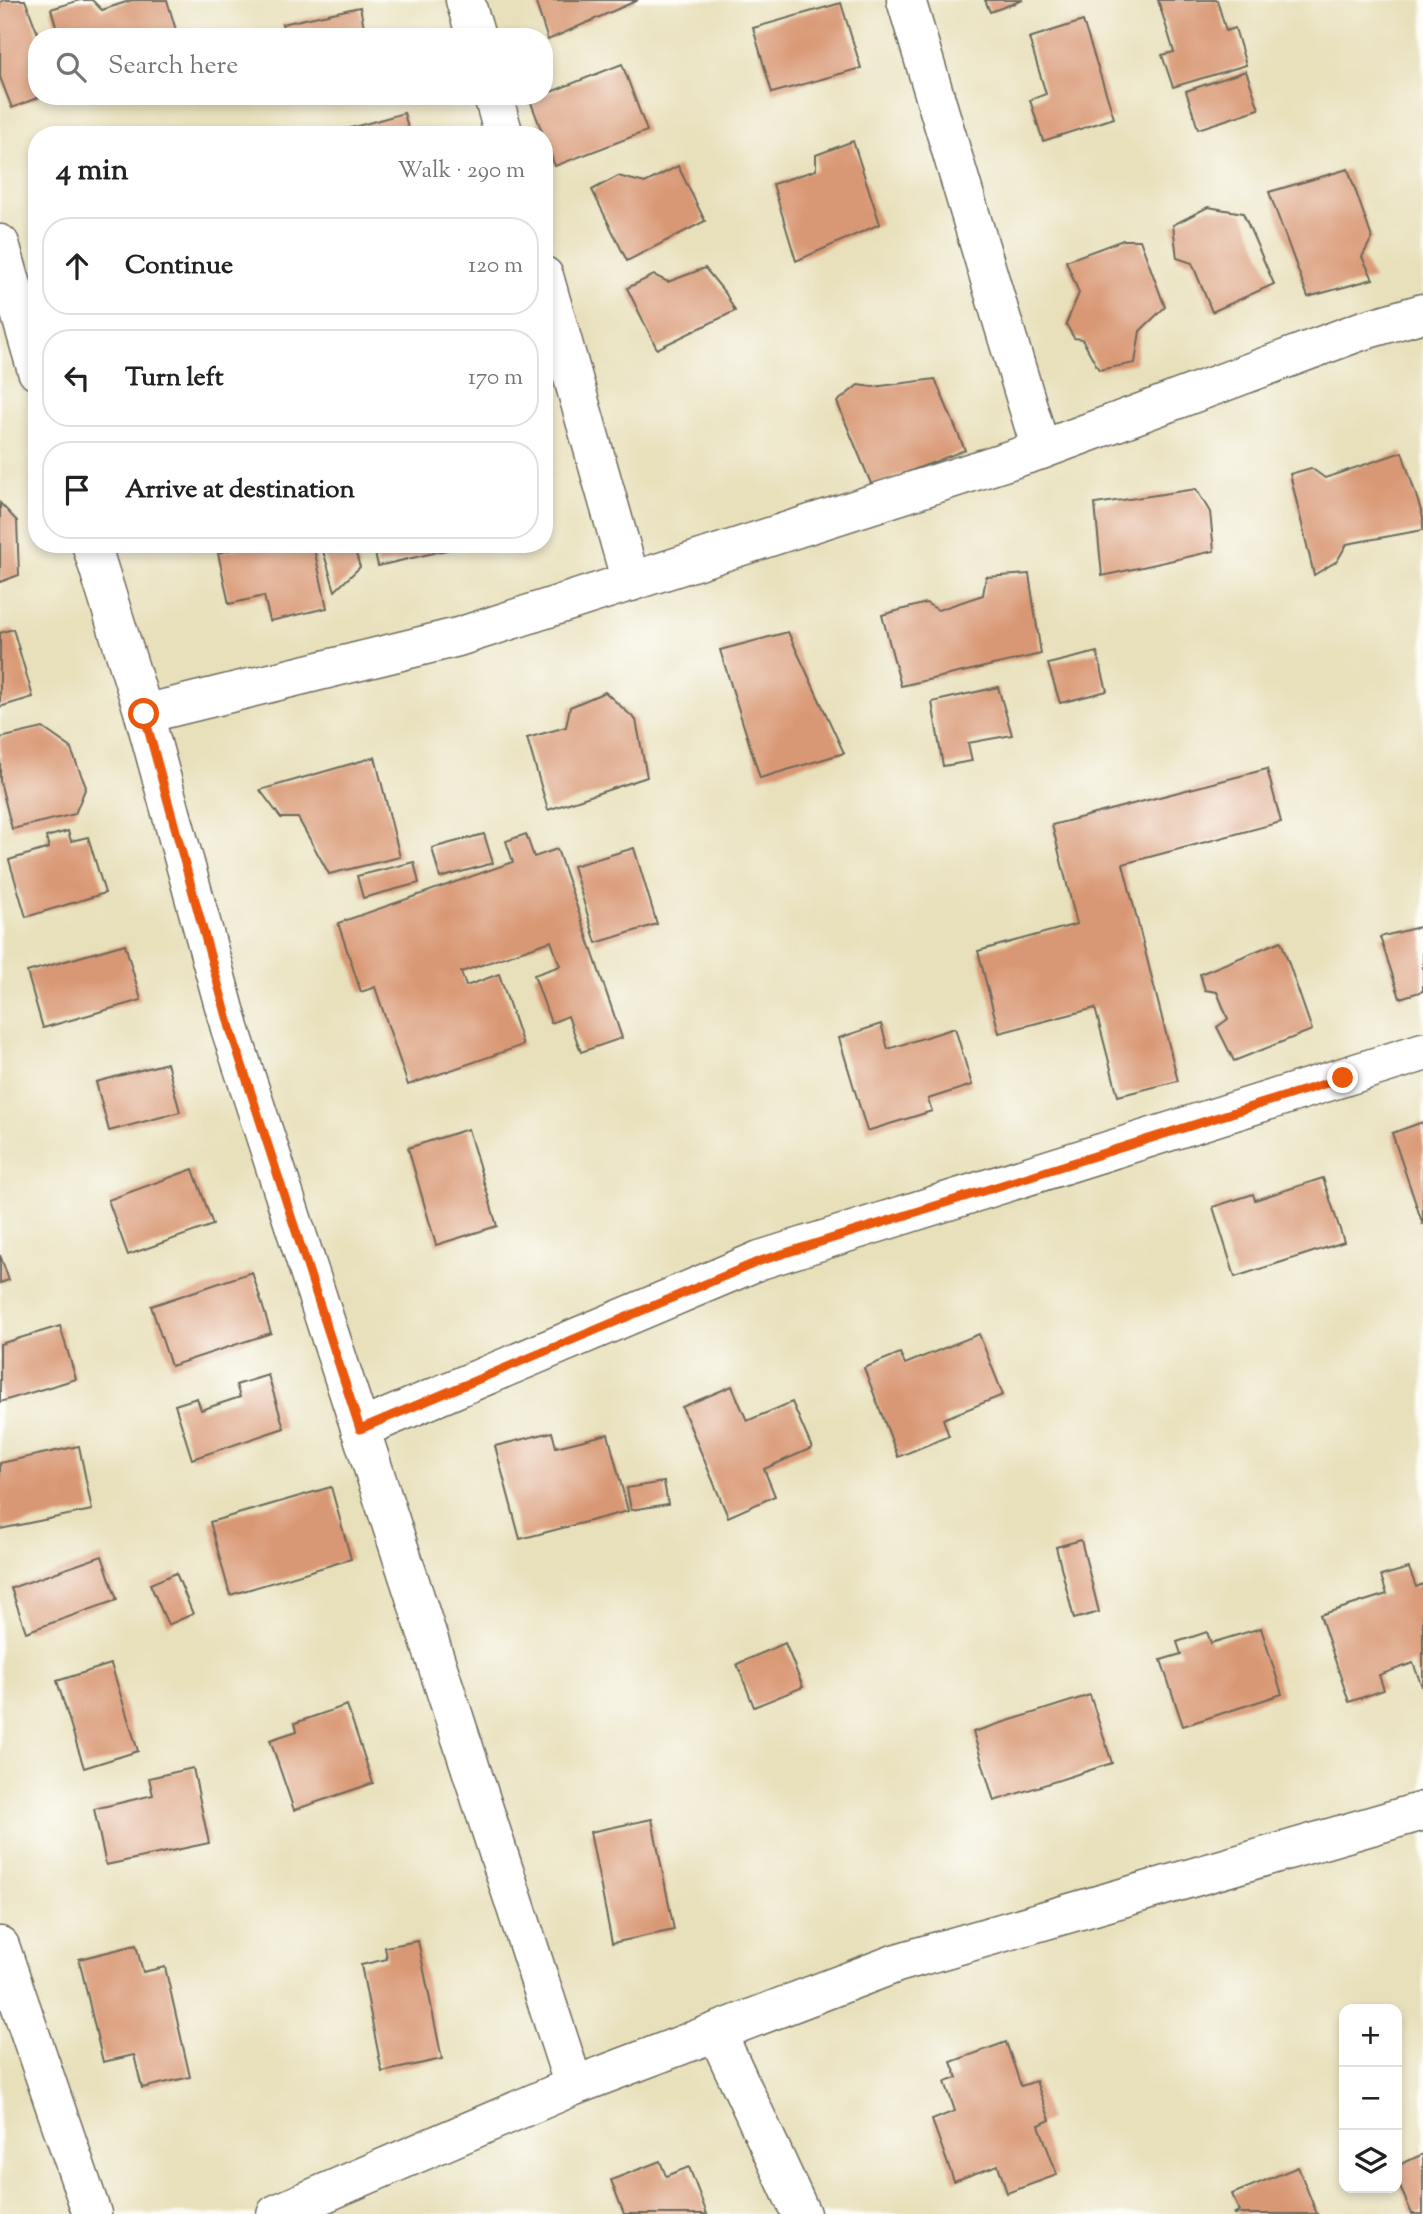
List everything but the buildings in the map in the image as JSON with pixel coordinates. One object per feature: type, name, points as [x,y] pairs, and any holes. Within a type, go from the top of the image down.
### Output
[{"type":"street","points":[[465,0],[473,28]]},
{"type":"street","points":[[906,0],[1041,450]]},
{"type":"street","points":[[496,105],[501,126]]},
{"type":"street","points":[[0,244],[11,330],[28,357]]},
{"type":"street","points":[[553,308],[631,582]]},
{"type":"street","points":[[144,714],[458,636],[631,582],[1041,450],[1361,331],[1423,313]]},
{"type":"street","points":[[94,553],[144,714],[230,1028],[574,2086]]},
{"type":"street","points":[[360,1429],[760,1261],[1423,1052]]},
{"type":"street","points":[[276,2214],[574,2086],[897,1964],[1423,1811]]},
{"type":"street","points":[[0,1946],[92,2214]]},
{"type":"street","points":[[717,2033],[801,2214]]},
{"type":"route","points":[[144,714],[230,1028],[360,1429],[760,1261],[1343,1078]]}]
